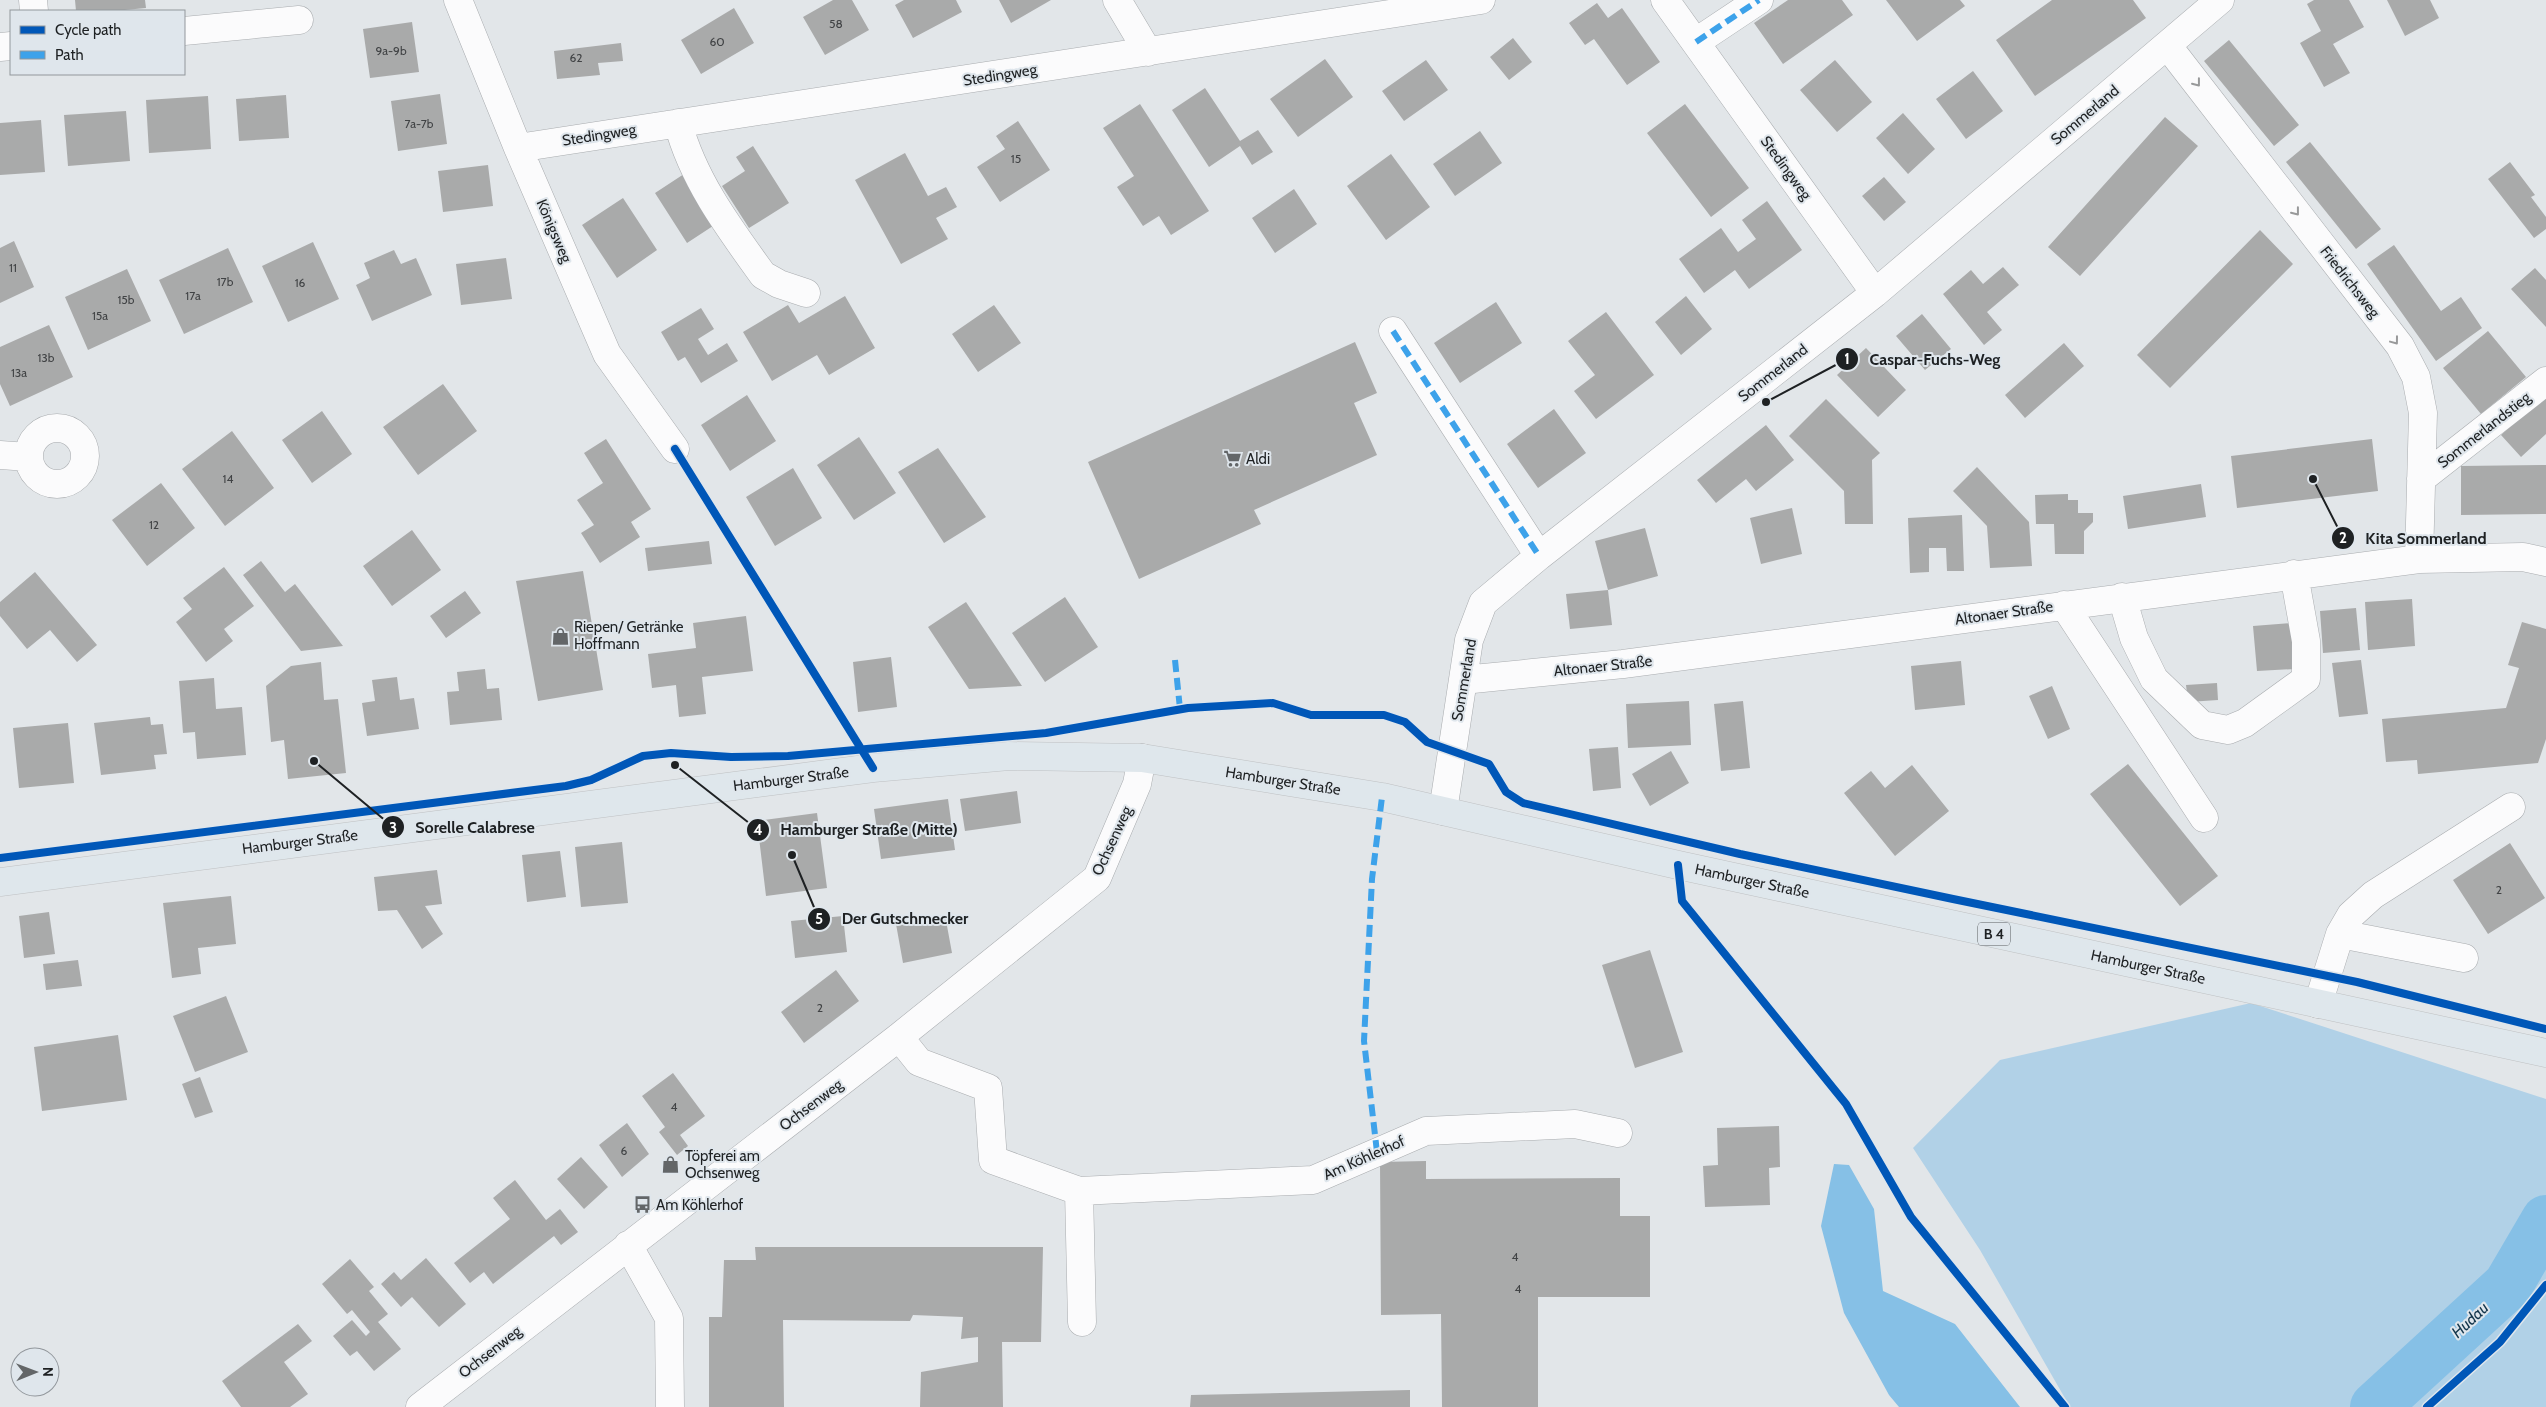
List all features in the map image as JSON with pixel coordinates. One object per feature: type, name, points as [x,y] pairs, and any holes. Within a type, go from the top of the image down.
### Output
[{"type":"main road","name":"Hamburger Straße","points":[[0,882],[873,768],[1009,756],[1142,758],[1382,798],[1678,865],[2546,1053]]},
{"type":"street","name":"Königsweg","points":[[458,0],[518,148],[607,354],[675,449]]},
{"type":"street","points":[[1117,0],[1148,52]]},
{"type":"street","name":"Stedingweg","points":[[518,148],[1481,0]]},
{"type":"street","name":"Stedingweg","points":[[1665,0],[1875,293]]},
{"type":"street","points":[[1696,42],[1759,0]]},
{"type":"street","name":"Sommerland","points":[[1443,811],[1469,640],[1483,603],[1539,556],[1875,293],[2220,0]]},
{"type":"street","points":[[185,31],[299,20]]},
{"type":"street","name":"Friedrichsweg","points":[[2167,45],[2400,346],[2416,377],[2423,413],[2419,559]]},
{"type":"street","points":[[678,123],[685,149],[696,175],[762,275],[779,284],[806,293]]},
{"type":"street","points":[[1393,332],[1539,556]]},
{"type":"street","name":"Sommerlandstieg","points":[[2421,479],[2546,381]]},
{"type":"street","points":[[0,455],[28,457]]},
{"type":"street","name":"Altonaer Straße","points":[[1463,680],[1623,664],[2419,559],[2523,557],[2546,562]]},
{"type":"street","points":[[2122,597],[2134,638],[2154,679],[2202,725],[2228,730],[2244,723],[2306,679],[2306,641],[2294,574]]},
{"type":"street","points":[[2064,605],[2204,818]]},
{"type":"street","name":"Ochsenweg","points":[[420,1407],[899,1037],[1097,878],[1137,784],[1142,758]]},
{"type":"street","points":[[2318,1004],[2340,934],[2351,915],[2373,895],[2511,807]]},
{"type":"street","points":[[2340,934],[2464,958]]},
{"type":"street","name":"Am Köhlerhof","points":[[899,1037],[919,1062],[988,1088],[993,1160],[1079,1191],[1313,1180],[1426,1131],[1575,1124],[1618,1133]]},
{"type":"street","points":[[1079,1191],[1082,1322]]},
{"type":"street","points":[[628,1245],[669,1318],[670,1407]]},
{"type":"shaded area","points":[[2251,1003],[2546,1099],[2546,1407],[2070,1407],[1980,1250],[1913,1148],[2000,1060]]},
{"type":"water","points":[[1834,1164],[1849,1165],[1874,1209],[1883,1291],[1955,1324],[2020,1407],[1899,1407],[1889,1395],[1844,1313],[1821,1226]]},
{"type":"building","points":[[75,0],[145,0],[146,8],[125,10],[76,10]]},
{"type":"building","points":[[833,0],[852,0],[869,30],[825,55],[803,17]]},
{"type":"building","points":[[904,0],[956,0],[962,12],[913,38],[895,5]]},
{"type":"building","points":[[999,0],[1051,0],[1011,23]]},
{"type":"building","points":[[1788,0],[1842,0],[1853,15],[1783,64],[1754,23]]},
{"type":"building","points":[[1886,0],[1960,0],[1965,6],[1917,41]]},
{"type":"building","points":[[2052,0],[2133,0],[2146,18],[2035,96],[1996,40]]},
{"type":"building","points":[[2314,0],[2349,0],[2364,27],[2333,44],[2350,73],[2324,87],[2300,43],[2321,31],[2307,4]]},
{"type":"building","points":[[2387,0],[2430,0],[2439,18],[2405,36]]},
{"type":"building","points":[[1597,3],[1608,18],[1622,8],[1660,62],[1627,85],[1594,39],[1585,45],[1569,23]]},
{"type":"building","points":[[734,8],[754,43],[701,74],[681,40]]},
{"type":"building","points":[[412,22],[419,72],[370,78],[363,29]]},
{"type":"building","points":[[1513,38],[1532,62],[1509,80],[1490,57]]},
{"type":"building","points":[[2229,40],[2299,125],[2274,146],[2204,61]]},
{"type":"building","points":[[621,43],[623,61],[598,63],[600,75],[557,79],[554,51]]},
{"type":"building","points":[[1325,59],[1353,97],[1298,137],[1270,99]]},
{"type":"building","points":[[1426,60],[1448,90],[1404,121],[1382,91]]},
{"type":"building","points":[[1835,60],[1872,102],[1837,132],[1800,90]]},
{"type":"building","points":[[1973,71],[2003,111],[1966,139],[1936,99]]},
{"type":"building","points":[[1205,88],[1240,141],[1258,130],[1273,152],[1252,165],[1240,146],[1209,167],[1172,110]]},
{"type":"building","points":[[440,94],[447,144],[398,151],[391,101]]},
{"type":"building","points":[[286,95],[289,138],[239,141],[236,99]]},
{"type":"building","points":[[208,96],[211,149],[149,153],[146,100]]},
{"type":"building","points":[[1140,104],[1209,211],[1171,235],[1159,216],[1143,226],[1117,187],[1134,176],[1103,128]]},
{"type":"building","points":[[1685,104],[1749,188],[1711,217],[1647,133]]},
{"type":"building","points":[[126,111],[130,161],[68,166],[64,115]]},
{"type":"building","points":[[1903,113],[1935,149],[1908,174],[1876,138]]},
{"type":"building","points":[[2165,117],[2198,146],[2080,276],[2048,247]]},
{"type":"building","points":[[41,120],[45,172],[0,175],[0,123]]},
{"type":"building","points":[[1018,121],[1050,170],[1000,202],[977,167],[1005,149],[996,136]]},
{"type":"building","points":[[1480,131],[1502,163],[1455,196],[1433,164]]},
{"type":"building","points":[[2310,142],[2381,229],[2356,249],[2286,162]]},
{"type":"building","points":[[753,146],[789,203],[749,228],[722,186],[745,171],[736,157]]},
{"type":"building","points":[[905,153],[928,196],[946,187],[957,207],[936,218],[948,239],[901,264],[855,180]]},
{"type":"building","points":[[1391,154],[1430,207],[1386,240],[1347,186]]},
{"type":"building","points":[[2510,162],[2535,195],[2531,197],[2546,217],[2546,229],[2534,238],[2488,179]]},
{"type":"building","points":[[488,165],[493,206],[443,212],[438,171]]},
{"type":"building","points":[[684,174],[716,224],[687,243],[655,193]]},
{"type":"building","points":[[1884,177],[1906,202],[1884,221],[1862,196]]},
{"type":"building","points":[[1294,189],[1317,224],[1275,253],[1252,218]]},
{"type":"building","points":[[623,198],[657,250],[617,278],[582,225]]},
{"type":"building","points":[[1767,201],[1802,250],[1749,289],[1735,270],[1704,293],[1679,259],[1721,228],[1738,252],[1756,239],[1742,220]]},
{"type":"building","points":[[2260,230],[2293,264],[2170,388],[2137,355]]},
{"type":"building","points":[[14,241],[34,287],[0,303],[0,248]]},
{"type":"building","points":[[313,242],[339,299],[288,322],[262,266]]},
{"type":"building","points":[[2394,245],[2441,311],[2461,297],[2482,328],[2436,361],[2367,264]]},
{"type":"building","points":[[228,248],[253,302],[184,334],[159,280]]},
{"type":"building","points":[[394,250],[401,264],[416,258],[432,295],[372,321],[356,285],[370,278],[364,263]]},
{"type":"building","points":[[506,258],[512,299],[461,305],[456,264]]},
{"type":"building","points":[[2003,267],[2019,285],[1987,312],[2002,330],[1984,345],[1943,294],[1971,270],[1983,284]]},
{"type":"building","points":[[2535,268],[2546,280],[2546,327],[2511,289]]},
{"type":"building","points":[[127,269],[151,321],[88,350],[65,297]]},
{"type":"building","points":[[845,296],[875,348],[829,375],[817,355],[772,381],[743,332],[788,305],[799,323]]},
{"type":"building","points":[[1686,296],[1712,329],[1681,355],[1655,322]]},
{"type":"building","points":[[1496,302],[1522,343],[1460,383],[1434,343]]},
{"type":"building","points":[[994,305],[1021,343],[978,372],[952,334]]},
{"type":"building","points":[[701,308],[714,329],[698,339],[708,355],[727,343],[738,361],[701,383],[685,357],[678,361],[661,332]]},
{"type":"building","points":[[1606,312],[1654,375],[1596,419],[1574,391],[1595,375],[1568,341]]},
{"type":"building","points":[[1922,314],[1951,349],[1925,370],[1896,336]]},
{"type":"building","points":[[49,325],[73,377],[10,406],[0,384],[0,347]]},
{"type":"building","points":[[2488,331],[2526,377],[2481,414],[2443,368]]},
{"type":"building","name":"Aldi","points":[[1355,342],[1377,393],[1354,403],[1377,455],[1254,510],[1261,524],[1139,579],[1088,462]]},
{"type":"building","points":[[2064,343],[2084,366],[2025,418],[2005,395]]},
{"type":"building","points":[[1866,348],[1906,390],[1878,417],[1837,375]]},
{"type":"building","points":[[443,384],[477,431],[418,475],[383,427]]},
{"type":"building","points":[[2546,394],[2546,434],[2521,457],[2501,435]]},
{"type":"building","points":[[747,395],[776,441],[730,471],[701,425]]},
{"type":"building","points":[[1826,399],[1880,453],[1872,460],[1873,524],[1845,524],[1844,491],[1789,436]]},
{"type":"building","points":[[1554,409],[1586,453],[1538,488],[1507,444]]},
{"type":"building","points":[[322,411],[352,454],[312,483],[282,440]]},
{"type":"building","points":[[1766,425],[1794,460],[1756,491],[1746,479],[1716,503],[1697,480]]},
{"type":"building","points":[[232,431],[274,488],[225,526],[182,469]]},
{"type":"building","points":[[859,437],[896,493],[854,520],[817,465]]},
{"type":"building","points":[[606,439],[651,509],[631,522],[640,537],[600,563],[581,533],[594,525],[577,500],[603,483],[584,453]]},
{"type":"building","points":[[2372,439],[2378,491],[2237,508],[2231,456]]},
{"type":"building","points":[[938,448],[986,517],[944,543],[898,472]]},
{"type":"building","points":[[2546,465],[2546,514],[2461,515],[2461,466]]},
{"type":"building","points":[[1977,467],[2029,522],[2032,566],[1990,568],[1987,526],[1953,491]]},
{"type":"building","points":[[793,468],[822,518],[775,546],[746,497]]},
{"type":"building","points":[[161,483],[195,528],[147,566],[112,520]]},
{"type":"building","points":[[2201,484],[2206,517],[2128,529],[2123,496]]},
{"type":"building","points":[[2068,494],[2068,500],[2078,500],[2078,513],[2093,513],[2093,522],[2084,531],[2084,554],[2055,554],[2054,524],[2036,524],[2035,495]]},
{"type":"building","points":[[1792,508],[1802,554],[1761,564],[1750,518]]},
{"type":"building","points":[[1962,515],[1964,571],[1947,571],[1946,548],[1929,548],[1929,572],[1910,573],[1908,518]]},
{"type":"building","points":[[1645,528],[1658,576],[1608,590],[1595,541]]},
{"type":"building","points":[[412,530],[441,570],[392,606],[363,566]]},
{"type":"building","points":[[709,541],[712,564],[648,571],[645,548]]},
{"type":"building","points":[[261,561],[285,592],[295,584],[343,646],[301,651],[243,575]]},
{"type":"building","points":[[224,567],[254,606],[224,629],[233,641],[206,662],[176,622],[192,609],[183,598]]},
{"type":"building","name":"Riepen/ Getränke Hoffmann","points":[[583,571],[603,690],[538,701],[516,581]]},
{"type":"building","points":[[35,572],[97,645],[77,662],[50,630],[27,649],[0,616],[0,602]]},
{"type":"building","points":[[1608,590],[1612,625],[1570,629],[1566,594]]},
{"type":"building","points":[[465,591],[481,613],[446,638],[430,616]]},
{"type":"building","points":[[1065,597],[1098,647],[1045,682],[1012,633]]},
{"type":"building","points":[[2412,599],[2415,646],[2368,650],[2365,602]]},
{"type":"building","points":[[966,602],[1022,686],[969,689],[928,627]]},
{"type":"building","points":[[2356,608],[2360,650],[2323,653],[2320,611]]},
{"type":"building","points":[[746,616],[753,671],[702,677],[706,714],[679,717],[676,685],[652,688],[648,654],[696,648],[693,623]]},
{"type":"building","points":[[2522,622],[2546,629],[2546,739],[2538,763],[2418,774],[2417,760],[2386,762],[2382,719],[2506,708],[2519,668],[2508,665]]},
{"type":"building","points":[[2292,623],[2295,669],[2257,671],[2253,626]]},
{"type":"building","points":[[891,657],[897,707],[858,712],[853,662]]},
{"type":"building","points":[[2361,660],[2368,714],[2339,717],[2332,663]]},
{"type":"building","points":[[1961,661],[1965,705],[1915,710],[1911,666]]},
{"type":"building","points":[[321,662],[324,700],[338,699],[346,773],[288,779],[284,740],[271,742],[266,686],[291,666]]},
{"type":"building","points":[[485,669],[487,689],[499,688],[502,720],[450,725],[447,692],[459,691],[457,672]]},
{"type":"building","points":[[397,677],[400,700],[414,698],[419,729],[367,736],[362,703],[375,701],[372,680]]},
{"type":"building","points":[[214,678],[216,709],[242,707],[246,755],[197,759],[195,732],[183,733],[179,681]]},
{"type":"building","points":[[2217,683],[2218,700],[2188,702],[2186,685]]},
{"type":"building","points":[[2052,686],[2070,729],[2048,739],[2029,696]]},
{"type":"building","points":[[1689,701],[1691,745],[1628,748],[1626,704]]},
{"type":"building","points":[[1743,701],[1750,768],[1721,771],[1714,704]]},
{"type":"building","points":[[150,717],[151,725],[163,724],[167,754],[154,755],[156,769],[101,775],[94,723]]},
{"type":"building","points":[[68,723],[74,783],[19,788],[13,728]]},
{"type":"building","points":[[1618,747],[1621,788],[1593,791],[1589,749]]},
{"type":"building","points":[[1671,751],[1689,783],[1650,806],[1632,774]]},
{"type":"building","points":[[2128,764],[2218,876],[2180,906],[2090,794]]},
{"type":"building","points":[[1912,765],[1949,811],[1895,856],[1844,793],[1871,771],[1885,788]]},
{"type":"building","points":[[1017,791],[1021,823],[965,831],[960,799]]},
{"type":"building","points":[[948,799],[955,850],[881,859],[874,809]]},
{"type":"building","points":[[817,813],[827,888],[766,896],[757,821]]},
{"type":"building","points":[[622,842],[628,903],[581,907],[575,847]]},
{"type":"building","points":[[2510,843],[2545,898],[2488,934],[2453,880]]},
{"type":"building","points":[[560,851],[566,897],[527,902],[522,855]]},
{"type":"building","points":[[437,870],[442,904],[425,906],[443,934],[422,949],[397,910],[378,911],[374,877]]},
{"type":"building","points":[[231,896],[236,944],[198,948],[201,974],[172,978],[163,903]]},
{"type":"building","points":[[49,912],[55,954],[24,958],[19,916]]},
{"type":"building","points":[[945,915],[952,953],[903,963],[896,924]]},
{"type":"building","points":[[843,916],[847,952],[795,958],[791,921]]},
{"type":"building","points":[[1650,950],[1683,1052],[1635,1068],[1602,965]]},
{"type":"building","points":[[78,960],[82,986],[46,990],[43,964]]},
{"type":"building","points":[[836,970],[859,1001],[804,1043],[781,1012]]},
{"type":"building","points":[[226,996],[248,1052],[195,1072],[173,1016]]},
{"type":"building","points":[[118,1035],[127,1100],[42,1111],[34,1047]]},
{"type":"building","points":[[673,1073],[705,1116],[680,1135],[688,1146],[677,1155],[659,1132],[665,1127],[642,1096]]},
{"type":"building","points":[[200,1077],[213,1112],[195,1118],[182,1084]]},
{"type":"building","points":[[627,1123],[649,1154],[622,1177],[599,1145]]},
{"type":"building","points":[[1779,1126],[1780,1167],[1769,1168],[1770,1205],[1705,1207],[1703,1166],[1718,1165],[1717,1128]]},
{"type":"building","points":[[581,1157],[608,1187],[584,1209],[557,1179]]},
{"type":"building","points":[[1426,1161],[1426,1179],[1620,1178],[1620,1216],[1650,1216],[1650,1297],[1538,1297],[1538,1407],[1442,1407],[1441,1314],[1381,1315],[1380,1162]]},
{"type":"building","points":[[515,1180],[546,1220],[560,1209],[578,1232],[561,1245],[554,1236],[493,1284],[484,1272],[470,1283],[454,1263],[510,1219],[493,1198]]},
{"type":"building","points":[[755,1247],[1043,1247],[1041,1342],[1002,1342],[1003,1407],[920,1407],[921,1372],[978,1362],[978,1337],[961,1339],[963,1317],[913,1315],[910,1321],[783,1320],[784,1407],[709,1407],[709,1317],[722,1317],[724,1260],[756,1260]]},
{"type":"building","points":[[426,1258],[466,1304],[439,1327],[412,1297],[401,1307],[381,1284],[394,1272],[401,1280]]},
{"type":"building","points":[[350,1259],[374,1287],[369,1291],[388,1314],[378,1322],[401,1349],[374,1371],[357,1351],[350,1356],[333,1336],[352,1320],[366,1336],[370,1332],[352,1310],[347,1314],[322,1284]]},
{"type":"building","points":[[298,1324],[312,1341],[284,1362],[308,1394],[290,1407],[241,1407],[222,1381]]},
{"type":"building","points":[[1410,1390],[1410,1407],[1190,1407],[1191,1395]]},
{"type":"waterway","name":"Hudau","points":[[2375,1407],[2508,1285],[2546,1220]]},
{"type":"marked path","points":[[1696,42],[1759,0]]},
{"type":"marked path","points":[[1393,331],[1539,556]]},
{"type":"marked path","points":[[1175,660],[1180,709]]},
{"type":"marked path","points":[[1377,1152],[1364,1041],[1372,879],[1382,797]]},
{"type":"cycle path","points":[[675,449],[873,768]]},
{"type":"cycle path","points":[[0,858],[566,786],[591,780],[643,756],[671,753],[731,757],[788,756],[1046,733],[1188,708],[1273,703],[1311,715],[1384,715],[1405,722],[1427,742],[1489,764],[1506,792],[1523,803],[1740,854],[2357,982],[2546,1029]]},
{"type":"cycle path","points":[[1678,865],[1682,901],[1846,1104],[1911,1217],[2065,1407]]},
{"type":"cycle path","points":[[2427,1407],[2500,1342],[2546,1285]]},
{"type":"place","name":"Caspar-Fuchs-Weg","points":[[1766,402]]},
{"type":"place","name":"Aldi","points":[[1232,459]]},
{"type":"place","name":"Kita Sommerland","points":[[2313,479]]},
{"type":"place","name":"Riepen/ Getränke Hoffmann","points":[[560,636]]},
{"type":"place","name":"Sorelle Calabrese","points":[[314,761]]},
{"type":"place","name":"Hamburger Straße (Mitte)","points":[[675,765]]},
{"type":"place","name":"Der Gutschmecker","points":[[792,855]]},
{"type":"place","name":"Töpferei am Ochsenweg","points":[[671,1165]]},
{"type":"place","name":"Am Köhlerhof","points":[[642,1205]]}]
